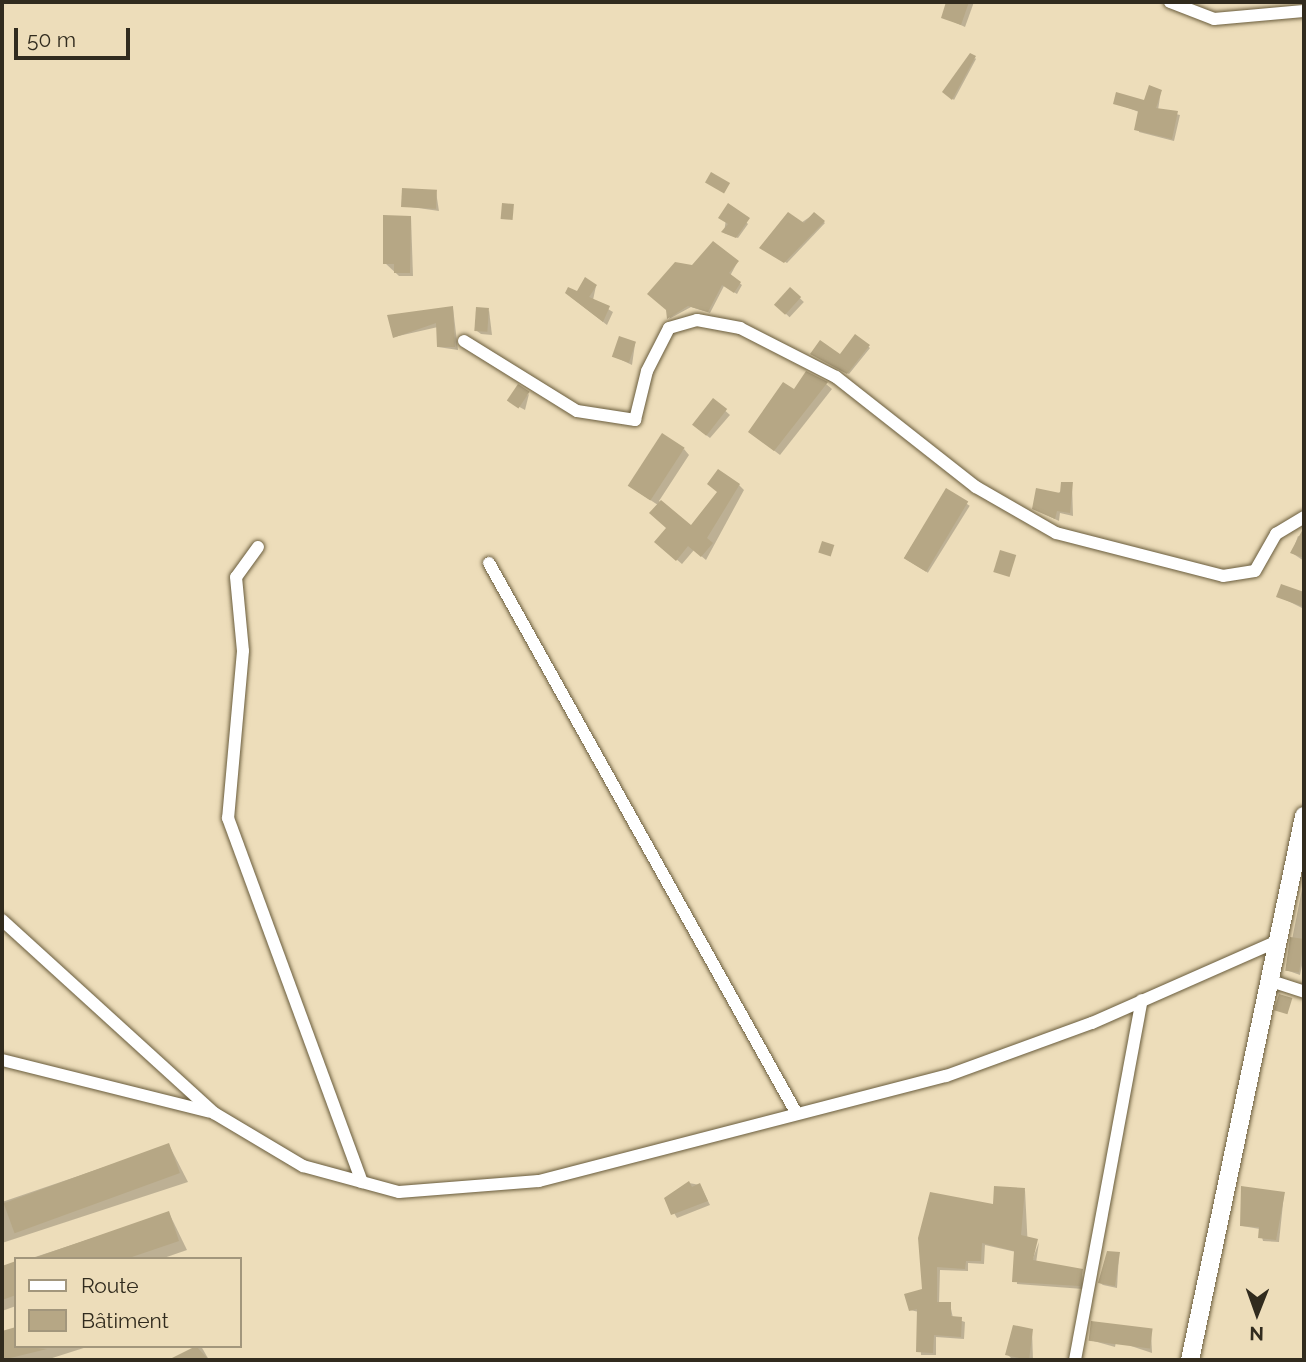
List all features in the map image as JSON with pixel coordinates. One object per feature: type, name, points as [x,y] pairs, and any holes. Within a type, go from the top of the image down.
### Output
[{"type":"street","points":[[1170,2],[1214,19],[1304,11]]},
{"type":"street","points":[[464,341],[577,411],[635,420],[647,371],[669,328],[697,320],[740,328],[836,377],[976,487],[1056,533],[1223,576],[1255,571],[1276,534],[1304,517]]},
{"type":"street","points":[[258,547],[236,577],[243,651],[228,818],[362,1182]]},
{"type":"street","points":[[489,563],[797,1114]]},
{"type":"street","points":[[1190,1360],[1304,816]]},
{"type":"street","points":[[2,920],[214,1113],[303,1166],[399,1192],[539,1181],[946,1076],[1142,1000],[1278,941]]},
{"type":"street","points":[[1271,981],[1304,992]]},
{"type":"street","points":[[1075,1360],[1142,1000]]},
{"type":"street","points":[[2,1060],[214,1113]]},
{"type":"building","points":[[946,2],[969,2],[961,25],[941,18]]},
{"type":"building","points":[[970,53],[976,56],[952,100],[942,92]]},
{"type":"building","points":[[1149,85],[1162,90],[1156,108],[1178,111],[1172,139],[1134,130],[1138,111],[1113,104],[1116,92],[1144,100]]},
{"type":"building","points":[[711,172],[730,183],[724,193],[705,182]]},
{"type":"building","points":[[402,188],[437,190],[436,209],[401,207]]},
{"type":"building","points":[[502,203],[514,204],[513,220],[501,219]]},
{"type":"building","points":[[728,203],[750,218],[736,238],[721,232],[728,224],[718,218]]},
{"type":"building","points":[[788,212],[804,223],[814,212],[825,221],[784,263],[759,248]]},
{"type":"building","points":[[383,215],[411,216],[410,273],[394,273],[394,264],[383,264]]},
{"type":"building","points":[[713,241],[739,261],[729,273],[741,282],[734,293],[722,285],[708,312],[688,306],[667,319],[666,310],[647,294],[675,262],[692,265]]},
{"type":"building","points":[[585,277],[597,285],[589,297],[610,306],[603,322],[565,293],[568,287],[577,291]]},
{"type":"building","points":[[790,287],[801,297],[785,315],[774,305]]},
{"type":"building","points":[[453,306],[455,347],[437,347],[436,323],[393,338],[387,315]]},
{"type":"building","points":[[476,307],[489,308],[487,332],[474,331]]},
{"type":"building","points":[[855,334],[870,345],[847,374],[810,354],[820,340],[840,354]]},
{"type":"building","points":[[619,336],[636,342],[629,363],[612,357]]},
{"type":"building","points":[[806,371],[828,382],[774,451],[748,432],[783,382],[794,389]]},
{"type":"building","points":[[518,384],[530,392],[518,408],[507,401]]},
{"type":"building","points":[[713,398],[727,409],[706,436],[692,425]]},
{"type":"building","points":[[662,433],[685,448],[650,501],[628,486]]},
{"type":"building","points":[[718,469],[740,484],[707,538],[713,543],[701,557],[688,546],[676,561],[654,542],[666,528],[649,513],[661,500],[691,525],[717,492],[707,484]]},
{"type":"building","points":[[1061,482],[1073,482],[1070,513],[1057,511],[1055,519],[1032,509],[1036,488],[1060,493]]},
{"type":"building","points":[[946,488],[968,501],[926,572],[904,558]]},
{"type":"building","points":[[1304,527],[1304,558],[1290,553]]},
{"type":"building","points":[[822,541],[834,545],[831,556],[818,552]]},
{"type":"building","points":[[1000,550],[1016,555],[1010,577],[993,572]]},
{"type":"building","points":[[1281,584],[1304,592],[1304,607],[1276,597]]},
{"type":"building","points":[[1290,937],[1304,939],[1299,973],[1285,971]]},
{"type":"building","points":[[1279,994],[1292,998],[1287,1014],[1274,1010]]},
{"type":"building","points":[[169,1143],[180,1173],[15,1233],[4,1203]]},
{"type":"building","points":[[689,1181],[692,1187],[700,1183],[708,1201],[671,1215],[664,1198]]},
{"type":"building","points":[[994,1186],[1025,1188],[1021,1235],[1038,1239],[1033,1260],[1083,1269],[1080,1286],[1012,1282],[1014,1251],[982,1243],[981,1261],[966,1261],[965,1269],[937,1267],[937,1302],[951,1302],[951,1316],[962,1317],[961,1337],[934,1335],[933,1353],[916,1352],[917,1309],[909,1311],[904,1294],[922,1289],[918,1238],[930,1192],[993,1204]]},
{"type":"building","points":[[1241,1186],[1285,1192],[1276,1240],[1258,1238],[1259,1227],[1240,1226]]},
{"type":"building","points":[[169,1211],[179,1241],[132,1257],[37,1257]]},
{"type":"building","points":[[1107,1251],[1120,1252],[1115,1286],[1098,1283]]},
{"type":"building","points":[[14,1262],[14,1296],[2,1300],[2,1266]]},
{"type":"building","points":[[1091,1321],[1153,1329],[1150,1348],[1089,1341]]},
{"type":"building","points":[[1013,1325],[1033,1329],[1029,1360],[1005,1355]]},
{"type":"building","points":[[14,1328],[14,1348],[47,1349],[2,1360],[2,1331]]},
{"type":"building","points":[[192,1348],[198,1348],[209,1360],[168,1360]]}]
